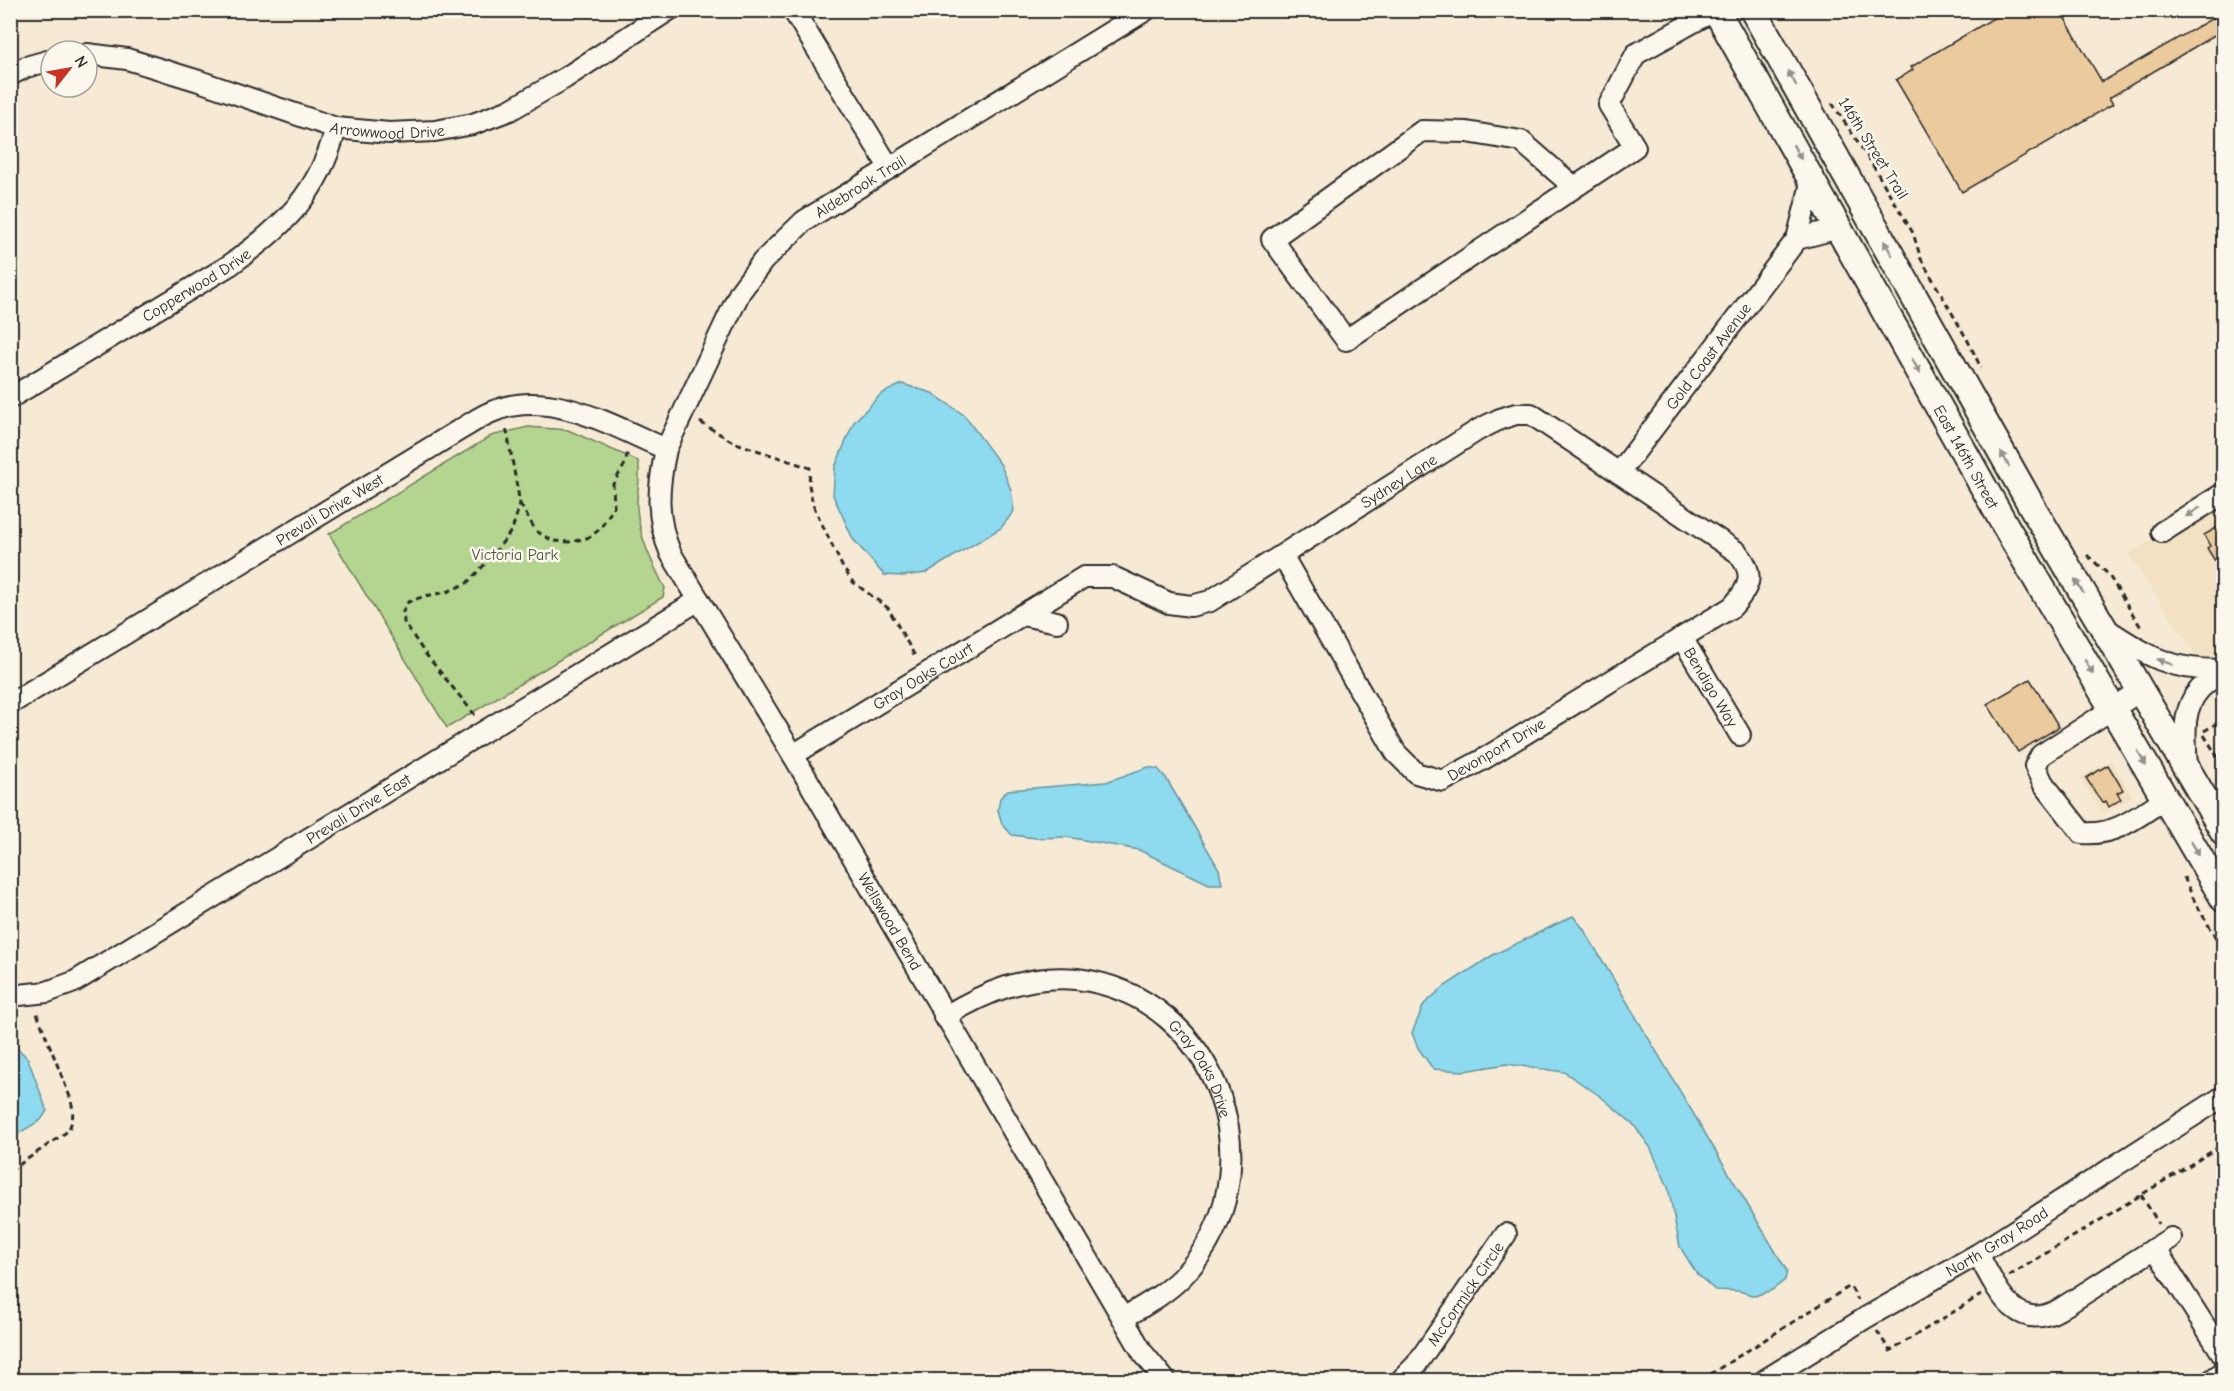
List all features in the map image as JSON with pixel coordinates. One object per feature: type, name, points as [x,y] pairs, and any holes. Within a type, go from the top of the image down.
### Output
[{"type":"main road","name":"East 146th Street","points":[[1715,10],[2006,527],[2223,899]]},
{"type":"main road","name":"East 146th Street","points":[[1753,10],[2028,500],[2223,832]]},
{"type":"street","name":"Arrowwood Drive","points":[[99,56],[127,59],[199,81],[336,128],[389,133],[435,131],[473,124],[510,110],[565,78],[669,10]]},
{"type":"street","points":[[793,10],[889,168]]},
{"type":"street","name":"Aldebrook Trail","points":[[666,449],[740,292],[763,261],[804,220],[1146,10]]},
{"type":"street","points":[[1574,188],[1521,141],[1467,132],[1422,131],[1272,238],[1346,340],[1574,188],[1635,147],[1609,105],[1636,54],[1715,10]]},
{"type":"street","points":[[10,75],[39,63]]},
{"type":"street","name":"Copperwood Drive","points":[[10,398],[230,265],[263,241],[280,226],[310,189],[330,152],[336,128]]},
{"type":"street","name":"Gold Coast Avenue","points":[[1619,473],[1797,239],[1812,180]]},
{"type":"street","points":[[1797,239],[1839,228]]},
{"type":"street","name":"Prevali Drive West","points":[[10,704],[494,411],[534,404],[559,407],[586,415],[666,449]]},
{"type":"street","name":"Sydney Lane","points":[[1022,615],[1084,577],[1113,577],[1169,603],[1191,606],[1210,601],[1478,430],[1516,414],[1531,414],[1737,552],[1747,564],[1748,578]]},
{"type":"street","name":"Wellswood Bend","points":[[666,449],[660,475],[660,522],[671,554],[793,755],[944,1017],[1143,1353],[1165,1380]]},
{"type":"street","points":[[2162,532],[2223,493]]},
{"type":"street","name":"Devonport Drive","points":[[1282,555],[1396,753],[1416,773],[1443,781],[1482,760],[1732,607],[1745,592],[1748,578]]},
{"type":"street","name":"Prevali Drive East","points":[[10,996],[47,992],[74,982],[699,600]]},
{"type":"street","points":[[1022,615],[1057,622]]},
{"type":"street","name":"Gray Oaks Court","points":[[793,755],[1022,615]]},
{"type":"street","points":[[2104,628],[2160,661],[2190,669],[2223,670]]},
{"type":"street","name":"Bendigo Way","points":[[1682,638],[1740,735]]},
{"type":"street","points":[[2187,769],[2185,726],[2188,710],[2201,688],[2223,670]]},
{"type":"street","points":[[2140,691],[2041,755],[2035,766],[2043,783],[2082,833],[2099,834],[2120,828],[2166,798]]},
{"type":"street","name":"Gray Oaks Drive","points":[[944,1017],[978,997],[1015,983],[1047,979],[1075,979],[1090,982],[1140,1001],[1170,1021],[1191,1043],[1209,1069],[1223,1101],[1231,1143],[1230,1176],[1221,1214],[1208,1243],[1184,1275],[1162,1294],[1123,1318]]},
{"type":"street","name":"North Gray Road","points":[[1765,1380],[1867,1317],[1978,1254],[2223,1096]]},
{"type":"street","name":"McCormick Circle","points":[[1401,1380],[1416,1365],[1506,1234]]},
{"type":"street","points":[[1978,1254],[1995,1286],[2008,1303],[2027,1316],[2043,1317],[2060,1309],[2163,1243],[2223,1356]]},
{"type":"street","points":[[2212,1380],[2223,1371]]},
{"type":"path","name":"146th Street Trail","points":[[1832,103],[1913,233]]},
{"type":"path","points":[[700,422],[733,442],[810,468],[809,485],[813,505],[843,568],[853,582],[888,608],[916,658]]},
{"type":"path","points":[[506,426],[520,504],[536,531],[547,538],[563,542],[590,537],[600,529],[614,507],[613,484],[624,466],[628,452]]},
{"type":"path","points":[[475,715],[424,652],[404,622],[403,610],[408,602],[447,592],[473,578],[512,531],[520,504]]},
{"type":"path","points":[[2092,559],[2108,574],[2145,634]]},
{"type":"path","points":[[2223,719],[2202,731],[2223,767]]},
{"type":"path","points":[[10,1171],[68,1131],[73,1122],[74,1109],[36,1011]]},
{"type":"path","points":[[1890,1351],[2223,1144]]},
{"type":"path","points":[[1701,1380],[1850,1286]]},
{"type":"shaded area","points":[[2223,496],[2223,707],[2192,650],[2128,554]]},
{"type":"shaded area","points":[[2111,760],[2133,798],[2102,814],[2080,778]]},
{"type":"green space","name":"Victoria Park","points":[[528,427],[568,430],[638,461],[638,519],[647,550],[665,588],[663,597],[447,728],[329,534],[491,436]]},
{"type":"water","points":[[902,384],[932,393],[964,415],[1001,465],[1011,490],[1014,511],[1001,528],[926,573],[903,576],[884,575],[853,539],[833,495],[835,467],[854,422],[881,394]]},
{"type":"water","points":[[1148,767],[1158,769],[1166,778],[1219,869],[1222,884],[1209,884],[1139,850],[1067,837],[1036,838],[1012,835],[1002,824],[998,810],[1000,798],[1008,790],[1106,782]]},
{"type":"water","points":[[1573,916],[1583,928],[1787,1271],[1785,1280],[1772,1290],[1755,1296],[1739,1291],[1715,1290],[1697,1274],[1680,1247],[1668,1187],[1650,1147],[1633,1124],[1600,1096],[1564,1072],[1507,1064],[1464,1071],[1433,1069],[1418,1048],[1412,1033],[1424,1004],[1445,986],[1493,955]]},
{"type":"water","points":[[11,1041],[28,1059],[47,1111],[41,1120],[11,1138]]},
{"type":"building","points":[[2007,10],[2060,10],[2102,82],[2223,12],[2223,30],[2109,98],[2113,104],[1962,192],[1896,80],[1913,70],[1911,67]]},
{"type":"building","points":[[2223,524],[2223,574],[2207,548],[2210,546],[2204,535]]},
{"type":"building","points":[[2030,679],[2059,727],[2018,752],[1987,704]]},
{"type":"building","points":[[2108,765],[2123,790],[2117,793],[2121,799],[2109,807],[2106,801],[2102,803],[2086,778]]}]
